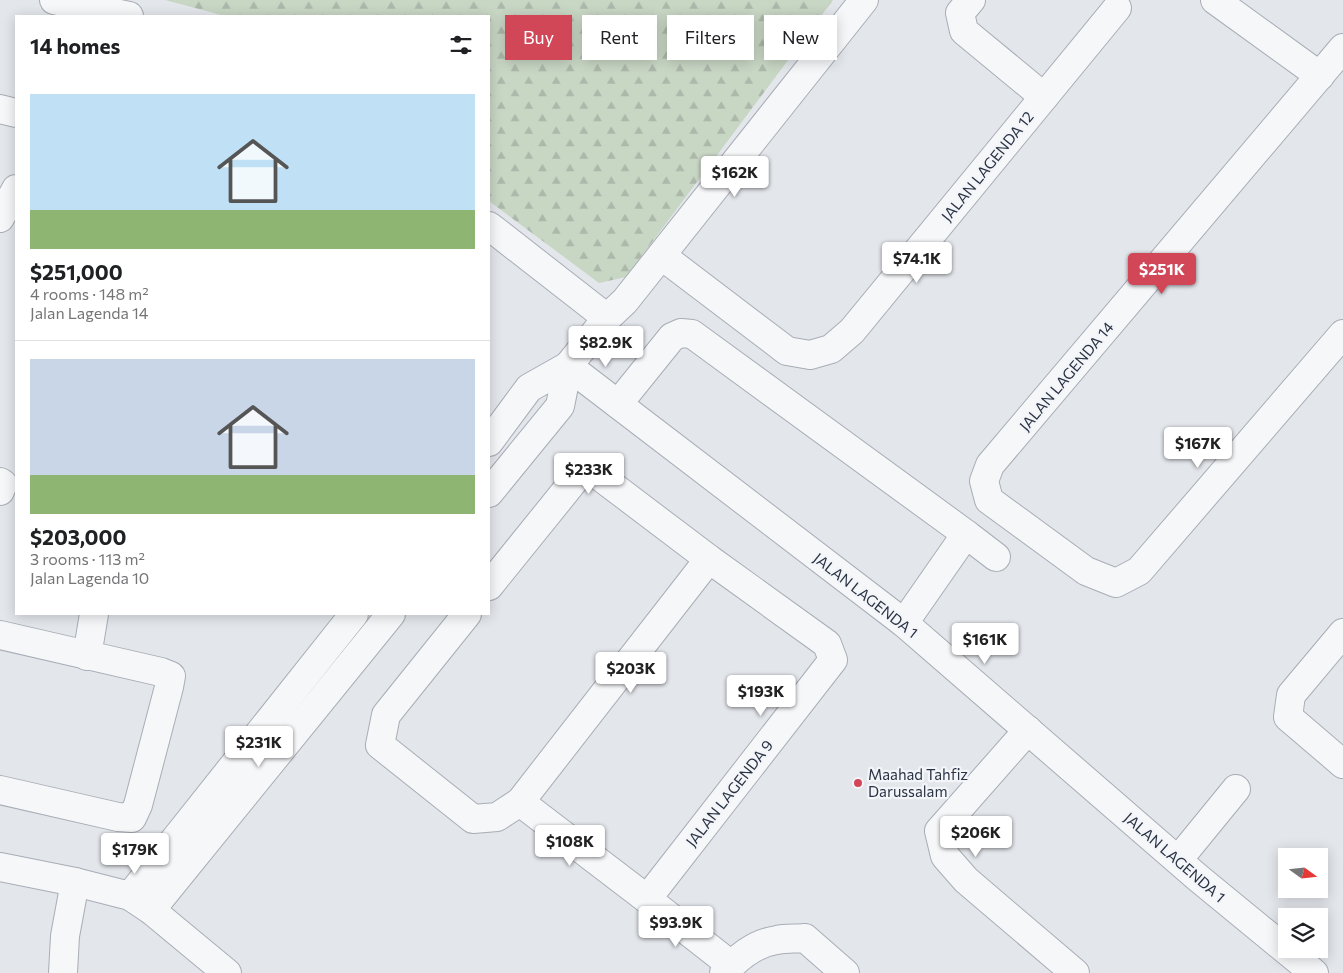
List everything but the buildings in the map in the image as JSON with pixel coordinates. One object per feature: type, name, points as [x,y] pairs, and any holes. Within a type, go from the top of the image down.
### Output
[{"type":"street","points":[[54,0],[124,15]]},
{"type":"street","points":[[490,441],[529,388],[568,366],[607,318],[625,301],[864,0]]},
{"type":"street","points":[[971,0],[960,14],[964,31],[1044,97]]},
{"type":"street","points":[[1215,0],[1320,76]]},
{"type":"street","name":"JALAN LAGENDA 12","points":[[662,256],[787,351],[810,355],[831,349],[852,331],[1117,8]]},
{"type":"street","name":"JALAN LAGENDA 14","points":[[1343,48],[990,465],[984,481],[990,500],[1086,571],[1116,583],[1139,571],[1343,334]]},
{"type":"street","points":[[0,109],[15,113]]},
{"type":"street","points":[[15,191],[0,218],[15,229]]},
{"type":"street","points":[[490,227],[607,318]]},
{"type":"street","points":[[618,404],[672,337],[681,333],[692,334],[996,557]]},
{"type":"street","points":[[490,492],[560,406],[568,366]]},
{"type":"street","name":"JALAN LAGENDA 1","points":[[568,366],[904,623],[1178,860],[1314,973]]},
{"type":"street","points":[[466,615],[386,715],[380,745],[473,819],[497,817],[520,802],[709,559],[594,472],[581,472],[490,585]]},
{"type":"street","points":[[0,482],[3,484],[0,491]]},
{"type":"street","points":[[904,623],[966,534]]},
{"type":"street","name":"JALAN LAGENDA 9","points":[[646,899],[832,660],[827,644],[709,559]]},
{"type":"street","points":[[86,656],[94,615]]},
{"type":"street","points":[[141,903],[353,615]]},
{"type":"street","points":[[141,903],[390,615]]},
{"type":"street","points":[[1343,634],[1291,695],[1288,717],[1343,764]]},
{"type":"street","points":[[0,635],[161,672],[171,676],[138,805],[132,818],[118,817],[0,790]]},
{"type":"street","points":[[1028,730],[939,831],[945,856],[966,880],[1075,973]]},
{"type":"street","points":[[1178,860],[1236,789]]},
{"type":"street","points":[[520,802],[646,899],[727,969],[755,946],[777,940],[805,938],[845,973]]},
{"type":"street","points":[[0,867],[75,882],[141,903],[227,973]]},
{"type":"street","points":[[63,973],[65,936],[75,882]]},
{"type":"green space","points":[[165,0],[833,0],[822,15],[764,15],[764,60],[788,60],[626,277],[599,283],[490,202],[490,15],[221,15]]},
{"type":"place","name":"Maahad Tahfiz Darussalam","points":[[858,783]]}]
